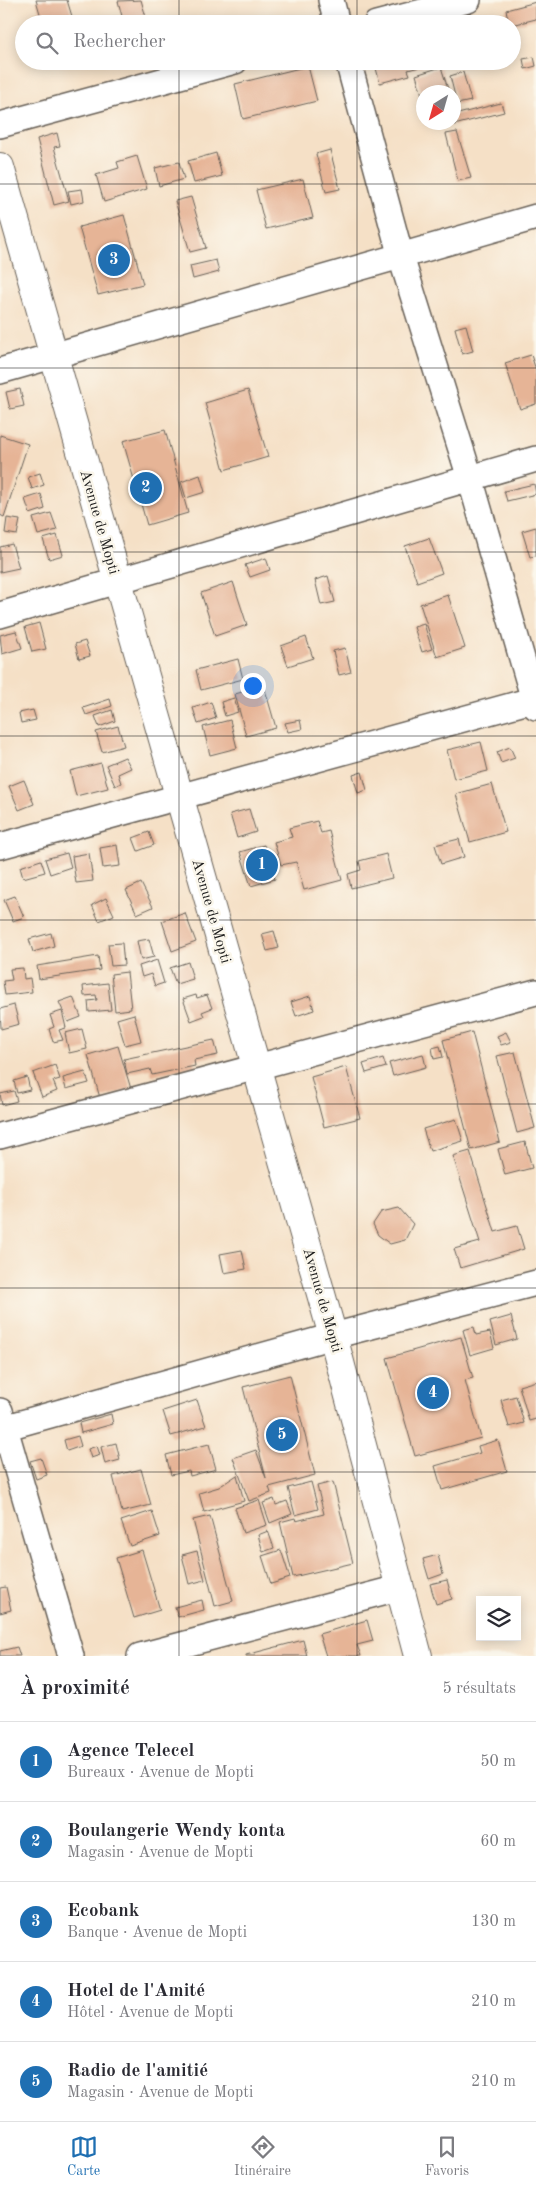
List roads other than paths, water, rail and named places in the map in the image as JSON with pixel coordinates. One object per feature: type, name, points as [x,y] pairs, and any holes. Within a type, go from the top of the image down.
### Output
[{"type":"main road","name":"Avenue de Mopti","points":[[0,167],[333,1336],[398,1588],[418,1656]]},
{"type":"street","points":[[331,0],[335,15]]},
{"type":"street","points":[[410,15],[468,0]]},
{"type":"street","points":[[0,125],[203,70]]},
{"type":"street","points":[[0,846],[179,796],[535,702],[470,478],[401,257],[350,70]]},
{"type":"street","points":[[0,371],[536,217]]},
{"type":"street","points":[[0,615],[536,459]]},
{"type":"street","points":[[0,1136],[536,992]]},
{"type":"street","points":[[71,1656],[2,1423],[536,1283]]},
{"type":"street","points":[[140,1656],[398,1588]]},
{"type":"place","name":"Ecobank","points":[[114,260]]},
{"type":"place","name":"Boulangerie Wendy konta","points":[[146,488]]},
{"type":"place","name":"Agence Telecel","points":[[262,865]]},
{"type":"place","name":"Hotel de l'Amité","points":[[433,1393]]},
{"type":"place","name":"Radio de l'amitié","points":[[282,1435]]}]
